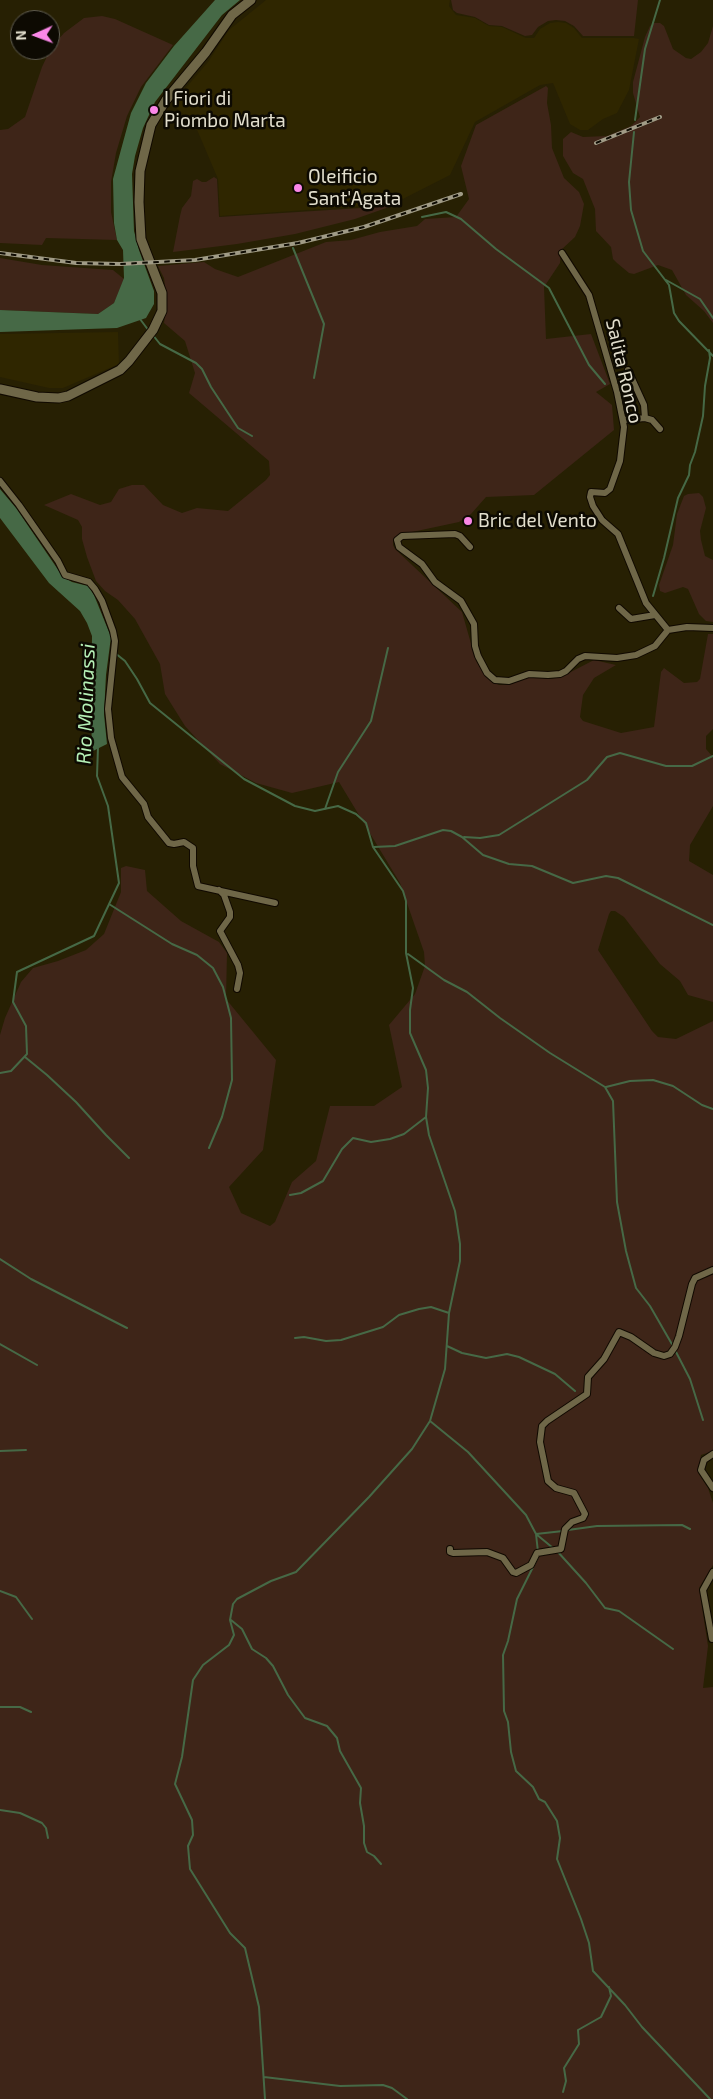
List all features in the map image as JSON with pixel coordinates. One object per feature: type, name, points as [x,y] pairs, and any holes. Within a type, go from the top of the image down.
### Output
[{"type":"main road","points":[[0,389],[37,397],[59,398],[68,396],[120,370],[153,330],[160,317],[162,299],[159,284],[141,240],[138,202],[140,171],[151,125],[166,100],[206,52],[232,15],[251,0]]},
{"type":"street","name":"Salita Ronco","points":[[562,253],[588,295],[617,392],[624,427],[620,461],[610,489],[605,493],[592,491],[590,497],[599,516],[620,535],[646,603],[668,630]]},
{"type":"street","points":[[628,370],[644,405],[645,418]]},
{"type":"street","points":[[623,420],[645,418],[652,420],[660,429]]},
{"type":"street","points":[[0,481],[58,561],[65,575],[89,582],[95,589],[109,619],[115,641],[110,674],[108,709],[111,738],[122,777],[144,804],[148,818],[164,838],[174,844],[184,842],[193,848],[193,866],[198,886],[275,903]]},
{"type":"street","points":[[470,547],[460,536],[455,534],[402,536],[397,540],[399,547],[422,564],[439,586],[461,601],[474,624],[475,646],[478,656],[487,673],[495,680],[508,681],[529,674],[560,674],[566,671],[578,659],[585,656],[617,658],[636,655],[655,646],[668,630],[687,627],[713,628]]},
{"type":"street","points":[[619,608],[631,619],[655,615]]},
{"type":"street","points":[[220,890],[224,895],[230,912],[230,917],[220,931],[238,965],[240,973],[237,988]]},
{"type":"street","points":[[450,1550],[450,1552],[454,1553],[487,1552],[503,1558],[508,1562],[513,1572],[516,1573],[532,1565],[537,1553],[561,1549],[565,1529],[572,1522],[583,1518],[584,1514],[574,1493],[556,1488],[548,1481],[540,1442],[542,1426],[587,1394],[588,1377],[604,1359],[619,1332],[631,1337],[654,1353],[664,1356],[670,1354],[679,1336],[695,1278],[713,1270]]},
{"type":"street","points":[[713,1454],[704,1460],[701,1470],[713,1488]]},
{"type":"street","points":[[712,1639],[703,1590],[713,1572]]},
{"type":"shaded area","points":[[215,0],[240,0],[222,15],[155,102],[143,128],[135,156],[132,174],[134,231],[154,291],[154,304],[146,318],[117,328],[0,332],[0,310],[98,314],[114,303],[124,278],[123,250],[117,240],[114,223],[113,179],[131,113],[146,83],[174,46]]},
{"type":"shaded area","points":[[266,0],[450,0],[449,6],[456,15],[475,18],[489,26],[502,27],[526,38],[534,38],[540,29],[550,23],[558,22],[566,23],[574,28],[582,38],[639,39],[629,90],[617,113],[603,119],[588,130],[580,130],[570,124],[553,83],[540,85],[475,122],[450,175],[393,204],[220,216],[218,179],[195,125],[172,104],[208,62],[229,30]]},
{"type":"shaded area","points":[[451,0],[638,0],[634,36],[583,36],[574,26],[565,21],[556,20],[548,21],[538,27],[532,35],[525,36],[502,26],[489,25],[475,17],[457,13],[453,10]]},
{"type":"shaded area","points":[[102,16],[115,19],[173,45],[141,87],[127,116],[116,153],[111,182],[111,212],[117,240],[46,238],[42,245],[0,243],[0,130],[8,129],[25,117],[45,60],[60,60],[60,38],[84,18]]},
{"type":"shaded area","points":[[654,23],[660,23],[664,26],[673,49],[686,58],[691,59],[701,52],[708,43],[713,26],[713,323],[704,311],[686,295],[672,270],[658,265],[634,274],[629,273],[613,259],[611,247],[596,231],[595,209],[583,179],[573,173],[563,156],[563,139],[571,132],[583,137],[607,136],[631,126],[640,117],[633,93],[633,82],[645,37],[650,26]]},
{"type":"shaded area","points":[[546,86],[548,88],[547,103],[551,125],[552,148],[564,178],[579,192],[584,204],[580,226],[575,237],[561,250],[560,263],[544,287],[546,339],[591,334],[610,384],[596,392],[612,405],[614,430],[534,495],[486,497],[471,514],[459,522],[398,535],[393,541],[393,545],[462,612],[476,661],[491,681],[499,685],[511,684],[531,676],[549,679],[561,677],[594,660],[616,665],[594,678],[583,695],[580,717],[583,721],[621,733],[654,727],[661,672],[664,668],[684,683],[697,682],[700,679],[708,634],[713,634],[713,729],[706,736],[706,749],[713,757],[713,806],[690,845],[689,861],[713,875],[713,1002],[688,995],[680,981],[660,964],[624,917],[615,911],[611,911],[609,914],[598,950],[652,1031],[658,1037],[676,1039],[713,1021],[713,1451],[701,1455],[698,1473],[708,1488],[713,1503],[713,1565],[699,1588],[708,1646],[703,1688],[713,1687],[713,2099],[0,2099],[0,1035],[5,1018],[21,982],[33,968],[86,950],[104,934],[121,892],[121,868],[126,866],[145,870],[147,891],[181,921],[219,942],[227,953],[226,999],[276,1060],[263,1150],[229,1187],[241,1213],[270,1226],[275,1222],[292,1182],[316,1161],[330,1106],[374,1106],[402,1087],[389,1025],[415,994],[425,966],[424,952],[400,883],[339,782],[292,793],[256,783],[220,764],[185,726],[165,694],[160,664],[135,619],[118,600],[105,591],[96,581],[82,539],[82,527],[78,520],[44,505],[71,494],[100,505],[111,502],[119,489],[132,485],[144,485],[163,505],[182,513],[197,508],[228,511],[266,480],[270,475],[269,461],[189,393],[195,373],[185,341],[164,323],[167,303],[164,278],[158,266],[204,262],[215,269],[238,277],[326,242],[351,240],[380,232],[417,226],[425,219],[456,217],[469,199],[461,166],[476,125]]},
{"type":"shaded area","points":[[214,177],[217,179],[219,217],[392,206],[355,219],[295,234],[173,252],[182,208],[191,196],[193,181],[197,179],[206,182]]},
{"type":"shaded area","points":[[0,258],[42,265],[113,270],[124,279],[114,303],[98,314],[0,310]]},
{"type":"shaded area","points":[[118,332],[119,364],[63,388],[49,388],[0,377],[0,334]]},
{"type":"shaded area","points":[[0,489],[16,508],[63,577],[72,582],[88,586],[94,595],[111,637],[106,675],[104,714],[107,744],[93,751],[91,728],[92,636],[80,611],[49,583],[0,518]]},
{"type":"shaded area","points":[[699,493],[703,497],[706,508],[700,531],[701,540],[705,556],[713,560],[713,622],[706,621],[699,614],[688,589],[683,587],[665,593],[660,591],[659,585],[673,545],[677,514],[684,496]]},
{"type":"waterway","points":[[635,120],[645,49],[660,0]]},
{"type":"waterway","points":[[634,132],[629,182],[631,210],[643,251],[669,285],[674,313],[679,321],[713,356]]},
{"type":"waterway","points":[[422,217],[446,212],[461,219],[496,249],[549,288],[589,365],[605,384]]},
{"type":"waterway","points":[[293,248],[324,324],[314,378]]},
{"type":"waterway","points":[[666,280],[700,299],[713,318]]},
{"type":"waterway","points":[[140,319],[149,331]]},
{"type":"waterway","points":[[152,334],[160,344],[196,363],[202,369],[211,387],[238,428],[252,436]]},
{"type":"waterway","points":[[653,596],[678,498],[689,475],[690,465],[695,452],[703,416],[705,386],[710,358],[709,350]]},
{"type":"waterway","points":[[325,809],[338,772],[371,721],[388,648]]},
{"type":"waterway","points":[[115,653],[125,661],[150,703],[244,779],[295,806],[315,811],[338,806],[356,814],[366,823],[373,847],[403,891],[406,901],[406,953],[413,988],[410,1010],[410,1033],[426,1070],[428,1088],[426,1117],[429,1135],[455,1211],[460,1244],[460,1261],[449,1313],[445,1369],[430,1421],[412,1449],[369,1497],[296,1572],[271,1581],[237,1599],[233,1604],[230,1620],[234,1635],[229,1645],[203,1665],[193,1680],[182,1757],[175,1784],[192,1820],[193,1835],[188,1846],[190,1869],[230,1933],[245,1948],[259,2007],[265,2099]]},
{"type":"waterway","name":"Rio Molinassi","points":[[0,1073],[11,1071],[27,1054],[26,1026],[13,1002],[17,972],[94,936],[119,883],[108,806],[97,776],[98,747]]},
{"type":"waterway","points":[[464,837],[480,838],[499,835],[587,780],[607,757],[620,753],[666,766],[692,766],[713,756]]},
{"type":"waterway","points":[[374,847],[395,846],[443,830],[451,831],[462,837],[483,855],[509,864],[532,866],[573,883],[606,876],[618,878],[713,925]]},
{"type":"waterway","points":[[109,904],[172,944],[197,955],[213,968],[223,987],[231,1018],[232,1080],[222,1117],[209,1148]]},
{"type":"waterway","points":[[408,954],[444,980],[467,992],[550,1053],[605,1087],[613,1101],[617,1202],[626,1251],[636,1288],[650,1306],[673,1346]]},
{"type":"waterway","points":[[25,1057],[76,1102],[129,1158]]},
{"type":"waterway","points":[[606,1087],[630,1081],[653,1080],[673,1086],[702,1105],[713,1109]]},
{"type":"waterway","points":[[290,1195],[301,1193],[323,1181],[342,1149],[353,1138],[371,1142],[390,1139],[404,1134],[426,1117]]},
{"type":"waterway","points":[[0,1259],[31,1279],[127,1328]]},
{"type":"waterway","points":[[295,1338],[304,1337],[326,1341],[341,1340],[383,1327],[399,1315],[419,1309],[431,1307],[449,1313]]},
{"type":"waterway","points":[[0,1344],[37,1365]]},
{"type":"waterway","points":[[447,1346],[462,1353],[486,1358],[507,1354],[519,1357],[555,1374],[575,1391]]},
{"type":"waterway","points":[[675,1350],[690,1379],[703,1420]]},
{"type":"waterway","points":[[430,1421],[468,1452],[526,1515],[536,1534],[538,1552]]},
{"type":"waterway","points":[[0,1451],[26,1450]]},
{"type":"waterway","points":[[568,1530],[597,1526],[682,1525],[690,1529]]},
{"type":"waterway","points":[[536,1534],[563,1531]]},
{"type":"waterway","points":[[536,1534],[553,1548]]},
{"type":"waterway","points":[[557,1551],[586,1583],[605,1608],[619,1611],[673,1649]]},
{"type":"waterway","points":[[538,1557],[517,1599],[503,1655],[504,1711],[508,1722],[511,1752],[516,1771],[533,1787],[539,1799],[545,1802],[557,1821],[560,1838],[557,1859],[589,1943],[593,1971],[625,2005],[642,2027],[710,2099]]},
{"type":"waterway","points":[[0,1591],[16,1597],[32,1619]]},
{"type":"waterway","points":[[231,1620],[242,1629],[252,1649],[266,1658],[273,1666],[288,1695],[305,1718],[327,1726],[337,1738],[340,1751],[361,1788],[360,1803],[364,1826],[364,1843],[367,1852],[374,1856],[381,1864]]},
{"type":"waterway","points":[[0,1707],[20,1707],[31,1712]]},
{"type":"waterway","points":[[0,1810],[20,1813],[42,1823],[46,1828],[48,1838]]},
{"type":"waterway","points":[[563,2092],[566,2081],[564,2068],[579,2044],[578,2030],[601,2017],[611,1996],[609,1987]]},
{"type":"waterway","points":[[264,2077],[340,2086],[383,2085],[392,2088],[407,2099]]},
{"type":"railway","points":[[596,143],[660,117]]},
{"type":"railway","points":[[0,253],[76,263],[120,264],[195,260],[298,243],[364,227],[461,194]]},
{"type":"place","name":"I Fiori di Piombo Marta","points":[[154,110]]},
{"type":"place","name":"Oleificio Sant'Agata","points":[[298,188]]},
{"type":"place","name":"Bric del Vento","points":[[468,521]]}]
